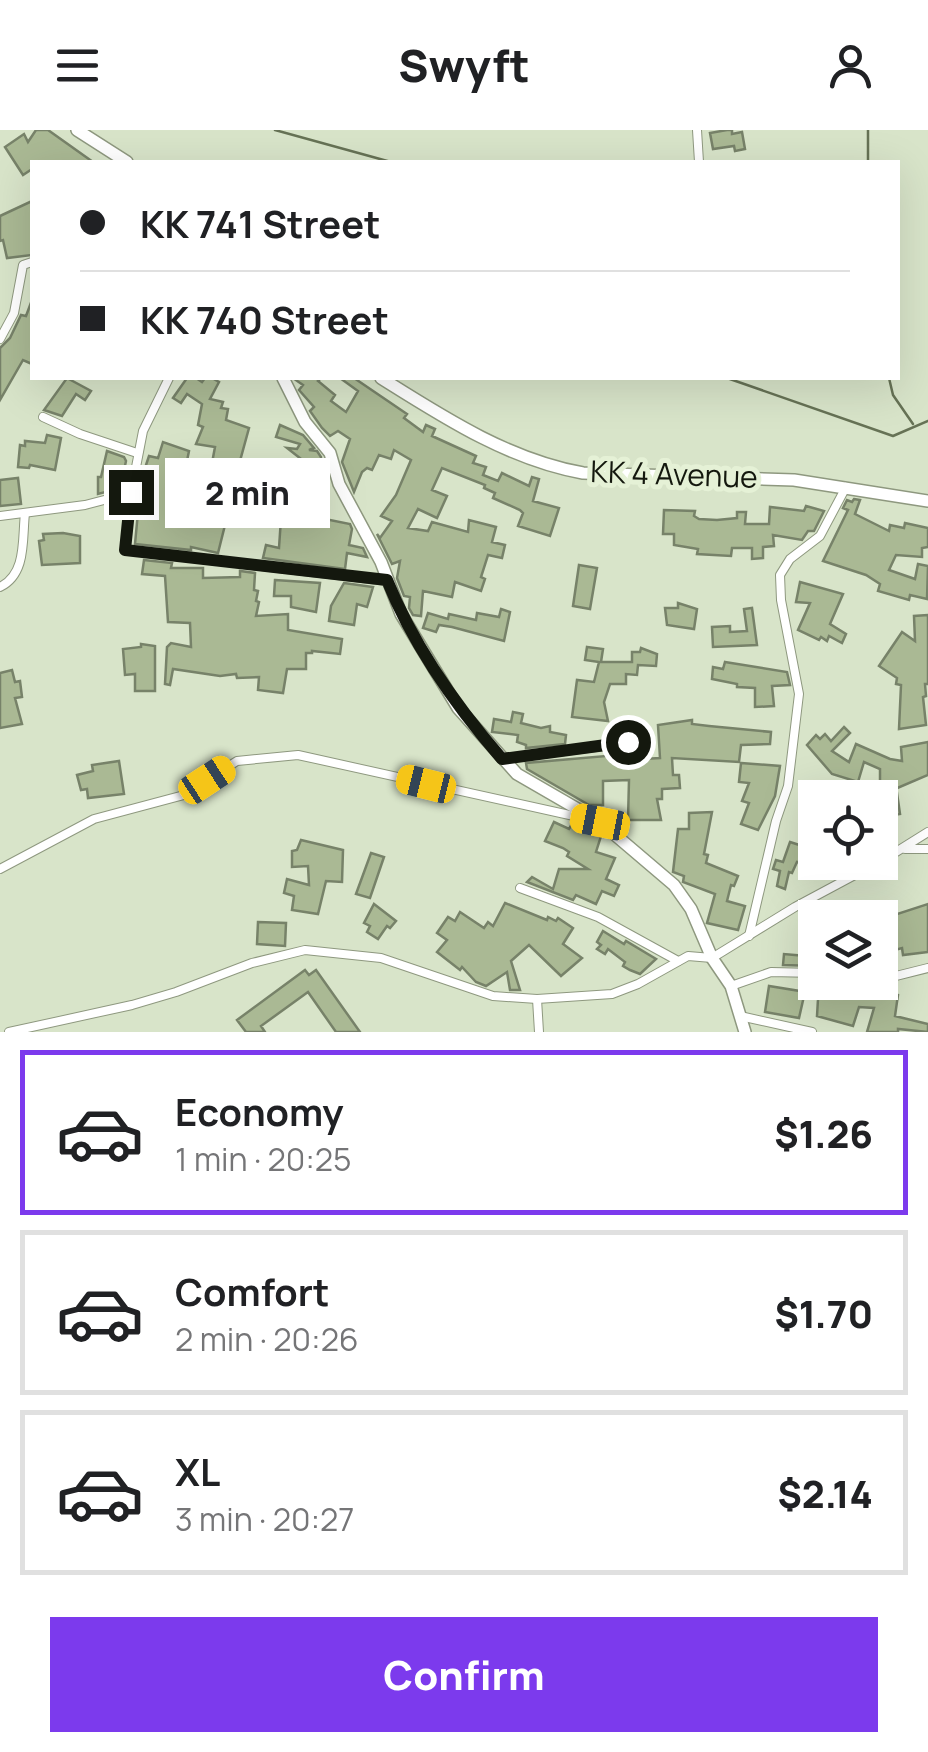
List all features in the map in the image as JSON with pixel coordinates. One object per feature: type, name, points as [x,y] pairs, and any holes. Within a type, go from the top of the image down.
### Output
[{"type":"street","points":[[78,130],[124,160]]},
{"type":"street","points":[[696,130],[699,160]]},
{"type":"street","points":[[0,339],[14,313],[23,265],[30,263]]},
{"type":"street","points":[[168,380],[136,453],[125,550],[387,580]]},
{"type":"street","points":[[284,380],[305,422],[330,454],[339,484],[401,614],[450,696],[502,759],[528,781],[600,822],[674,884],[691,909],[712,958],[732,986],[745,1032]]},
{"type":"street","name":"KK 4 Avenue","points":[[384,380],[498,445],[559,469],[583,473],[746,476],[928,501]]},
{"type":"street","points":[[42,416],[136,453]]},
{"type":"street","points":[[749,936],[788,786],[799,694],[780,575],[790,559],[820,536],[846,487]]},
{"type":"street","points":[[0,516],[85,504],[131,492]]},
{"type":"street","points":[[0,587],[19,571],[25,512]]},
{"type":"street","points":[[502,759],[628,742]]},
{"type":"street","points":[[0,869],[94,819],[184,795],[237,761],[298,755],[600,822]]},
{"type":"street","points":[[898,853],[928,832]]},
{"type":"street","points":[[906,849],[928,849]]},
{"type":"street","points":[[9,1032],[132,1005],[252,963],[305,950],[381,958],[493,996],[537,1000],[612,994],[688,956],[712,958],[846,880]]},
{"type":"street","points":[[520,888],[598,917],[678,961]]},
{"type":"street","points":[[898,976],[928,968]]},
{"type":"street","points":[[732,986],[771,972],[798,973]]},
{"type":"street","points":[[537,1000],[539,1032]]},
{"type":"street","points":[[740,1016],[812,1032]]},
{"type":"building","points":[[36,130],[48,130],[90,160],[30,160],[30,170],[23,175],[5,147],[24,134],[28,142]]},
{"type":"building","points":[[732,130],[732,134],[742,132],[745,149],[713,149],[710,133]]},
{"type":"building","points":[[30,202],[30,255],[7,258],[3,240],[0,241],[0,216]]},
{"type":"building","points":[[30,305],[30,363],[23,360],[0,400],[0,348],[10,338],[21,315],[26,316]]},
{"type":"building","points":[[66,380],[91,391],[85,400],[76,394],[62,416],[44,410]]},
{"type":"building","points":[[186,380],[216,380],[219,382],[210,399],[223,402],[221,408],[228,409],[226,420],[249,428],[240,461],[256,466],[251,484],[230,479],[218,553],[191,547],[135,544],[141,480],[149,456],[158,458],[163,442],[189,451],[181,490],[188,491],[185,511],[203,511],[215,447],[196,444],[203,427],[198,425],[202,404],[187,394],[181,403],[173,398]]},
{"type":"building","points":[[296,380],[319,380],[335,395],[331,401],[346,412],[358,391],[343,380],[357,380],[407,414],[404,418],[423,432],[426,425],[435,429],[432,436],[476,456],[473,463],[486,467],[483,475],[498,481],[502,473],[529,486],[532,477],[539,479],[533,501],[559,508],[550,536],[518,526],[523,513],[520,510],[493,498],[495,493],[485,485],[442,468],[432,490],[447,496],[437,518],[418,509],[408,528],[428,531],[432,522],[468,532],[469,520],[496,527],[492,542],[505,545],[502,558],[488,555],[481,591],[455,582],[452,597],[423,591],[421,616],[413,615],[410,597],[404,596],[397,578],[400,561],[392,564],[377,534],[380,538],[392,521],[381,516],[396,495],[411,460],[394,450],[391,459],[379,455],[372,470],[362,472],[354,492],[342,462],[350,439],[338,431],[330,436],[322,428],[310,411],[314,407],[299,390],[303,385]]},
{"type":"building","points":[[280,425],[303,435],[314,448],[309,450],[317,451],[321,457],[319,476],[308,472],[310,466],[287,448],[297,449],[300,444],[276,437]]},
{"type":"building","points":[[47,435],[61,438],[55,470],[18,467],[20,445],[25,446],[25,441],[45,443]]},
{"type":"building","points":[[107,451],[126,461],[123,475],[117,474],[117,489],[98,494],[98,477]]},
{"type":"building","points":[[18,478],[21,504],[0,506],[0,480]]},
{"type":"building","points":[[847,500],[860,500],[855,514],[889,531],[890,525],[904,528],[905,523],[928,528],[928,547],[922,548],[922,557],[896,555],[889,570],[915,579],[918,564],[928,566],[927,599],[910,595],[909,600],[878,591],[880,584],[866,575],[823,561],[848,510],[843,508]]},
{"type":"building","points":[[282,504],[311,510],[310,516],[350,524],[349,545],[363,548],[367,557],[347,553],[345,569],[263,558],[266,545],[279,548]]},
{"type":"building","points":[[806,506],[824,511],[814,531],[808,531],[802,540],[773,535],[774,546],[763,547],[763,558],[752,559],[752,548],[732,548],[731,556],[697,554],[698,549],[674,545],[674,534],[663,534],[664,510],[695,511],[694,516],[699,519],[717,520],[737,518],[737,512],[746,512],[745,524],[769,524],[770,507],[804,511]]},
{"type":"building","points":[[43,534],[80,536],[80,563],[42,565],[39,541],[44,540]]},
{"type":"building","points":[[144,560],[172,563],[171,568],[203,568],[203,578],[240,577],[240,571],[255,573],[254,590],[258,591],[259,602],[256,616],[288,614],[288,630],[342,639],[340,654],[306,653],[306,669],[287,669],[283,693],[258,690],[259,677],[237,678],[236,674],[220,676],[173,669],[170,685],[165,684],[167,647],[171,643],[191,647],[190,623],[168,622],[165,576],[142,574]]},
{"type":"building","points":[[579,565],[597,568],[590,609],[573,606]]},
{"type":"building","points":[[275,580],[320,583],[316,612],[291,607],[291,596],[274,596]]},
{"type":"building","points":[[800,582],[843,594],[830,624],[846,634],[842,643],[829,636],[827,641],[821,637],[819,640],[798,630],[810,603],[796,602]]},
{"type":"building","points":[[344,583],[373,587],[367,607],[357,604],[354,625],[329,621],[331,606]]},
{"type":"building","points":[[678,603],[697,609],[694,629],[667,625],[665,608],[678,608]]},
{"type":"building","points":[[752,608],[757,645],[713,647],[712,627],[730,626],[730,632],[747,631],[744,609]]},
{"type":"building","points":[[501,609],[510,612],[504,641],[452,627],[439,625],[436,632],[423,628],[428,613],[448,619],[449,614],[476,620],[477,613],[499,617]]},
{"type":"building","points":[[928,615],[928,684],[923,697],[926,725],[899,729],[901,685],[879,666],[902,632],[915,641],[914,616]]},
{"type":"building","points":[[141,644],[155,646],[155,691],[135,691],[135,674],[125,675],[123,649]]},
{"type":"building","points":[[587,647],[603,649],[601,662],[632,662],[632,652],[640,652],[641,648],[657,654],[656,666],[638,665],[637,675],[626,674],[626,684],[610,684],[604,702],[608,721],[572,717],[577,680],[594,682],[599,662],[585,660]]},
{"type":"building","points":[[725,662],[787,672],[790,685],[772,686],[774,706],[755,707],[755,688],[712,679],[713,667],[723,669]]},
{"type":"building","points":[[12,670],[15,682],[20,681],[22,697],[15,698],[22,724],[0,728],[0,673]]},
{"type":"building","points":[[513,712],[523,714],[521,723],[550,726],[550,732],[566,735],[565,744],[526,748],[517,742],[518,735],[492,732],[494,719],[511,722]]},
{"type":"building","points":[[692,720],[692,724],[771,732],[770,744],[741,745],[739,762],[672,758],[673,775],[679,775],[680,788],[662,789],[662,799],[657,799],[661,820],[628,820],[629,780],[603,781],[603,805],[589,805],[527,769],[526,763],[625,751],[643,750],[643,759],[660,758],[658,725]]},
{"type":"building","points":[[844,727],[850,733],[832,751],[849,762],[856,744],[902,761],[901,747],[928,742],[928,775],[898,788],[898,780],[880,780],[880,769],[864,762],[859,780],[832,774],[807,745],[816,735],[820,739],[825,734],[831,741]]},
{"type":"building","points":[[119,761],[124,794],[88,798],[77,775],[93,771],[92,765]]},
{"type":"building","points":[[741,763],[780,766],[775,796],[758,830],[741,824],[749,803],[742,801],[749,783],[739,782]]},
{"type":"building","points":[[712,812],[704,854],[708,855],[706,863],[738,876],[727,901],[745,906],[738,930],[707,923],[715,894],[683,882],[684,876],[673,872],[678,829],[689,829],[689,813]]},
{"type":"building","points":[[554,822],[569,829],[572,824],[582,829],[583,826],[601,836],[596,852],[615,858],[606,879],[619,885],[614,896],[602,891],[596,904],[576,895],[573,900],[527,882],[532,877],[553,889],[559,869],[588,869],[567,856],[569,852],[563,848],[545,841]]},
{"type":"building","points":[[301,840],[343,850],[342,882],[326,881],[318,914],[292,910],[294,896],[284,893],[287,879],[309,885],[308,866],[292,867],[292,851],[297,850]]},
{"type":"building","points":[[790,842],[798,845],[798,862],[789,872],[785,889],[777,886],[780,871],[773,869],[776,860],[783,862]]},
{"type":"building","points":[[371,853],[384,857],[370,898],[356,894]]},
{"type":"building","points":[[505,903],[547,920],[558,918],[573,928],[563,944],[582,958],[561,976],[529,945],[511,961],[520,990],[510,990],[507,972],[486,986],[437,952],[447,940],[437,933],[448,917],[455,921],[460,912],[484,928],[488,922],[493,926]]},
{"type":"building","points":[[374,904],[396,921],[378,939],[367,932],[370,926],[364,923]]},
{"type":"building","points":[[928,904],[928,952],[903,955],[902,948],[898,949],[898,914]]},
{"type":"building","points":[[258,922],[286,923],[285,946],[257,944]]},
{"type":"building","points":[[603,931],[656,959],[640,974],[630,970],[608,949],[605,954],[597,949]]},
{"type":"building","points":[[784,954],[798,955],[798,965],[783,965]]},
{"type":"building","points":[[305,970],[309,975],[316,970],[360,1032],[336,1032],[308,992],[261,1026],[265,1032],[246,1032],[237,1020]]},
{"type":"building","points":[[769,986],[798,991],[798,1000],[803,1000],[799,1018],[765,1012]]},
{"type":"building","points":[[818,1000],[897,1000],[895,1016],[928,1024],[928,1032],[867,1032],[874,1008],[859,1007],[853,1026],[817,1016]]},
{"type":"waterway","points":[[275,130],[384,160]]},
{"type":"waterway","points":[[868,130],[868,160]]},
{"type":"waterway","points":[[733,380],[893,436],[928,421]]},
{"type":"waterway","points":[[889,380],[893,395],[913,424]]},
{"type":"route","points":[[131,492],[125,550],[387,580],[401,614],[458,708],[502,759],[628,742]]}]
